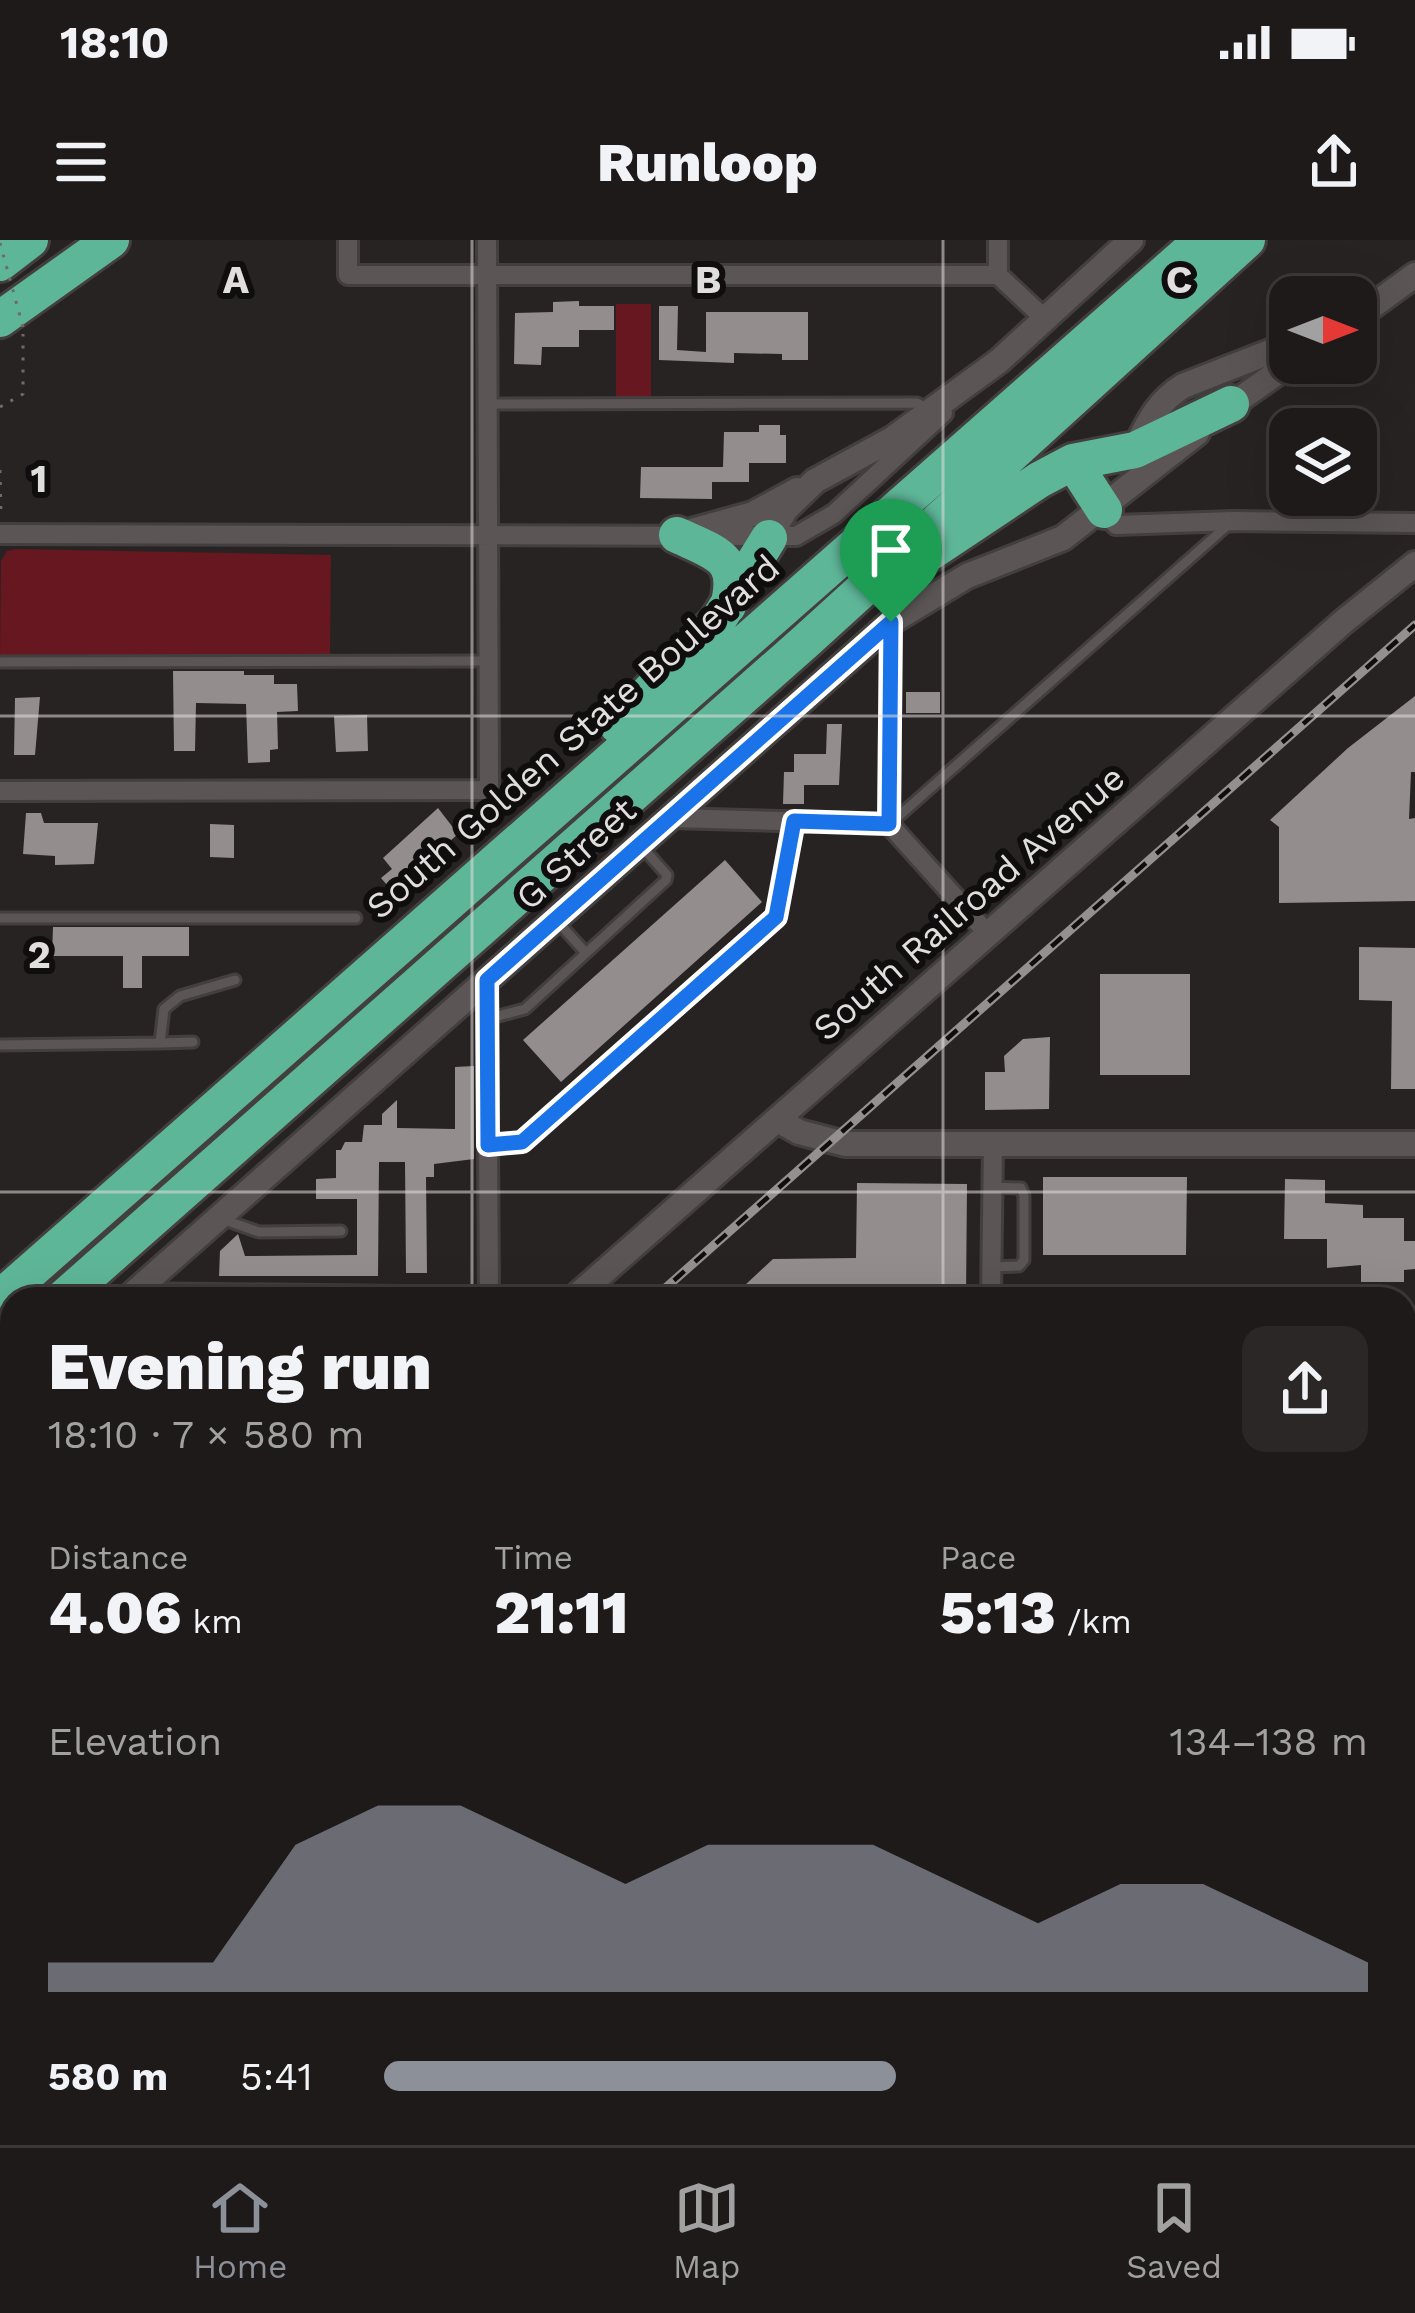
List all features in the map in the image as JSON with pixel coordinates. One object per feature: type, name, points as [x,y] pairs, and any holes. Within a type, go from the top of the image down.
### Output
[{"type":"highway","points":[[0,263],[30,240]]},
{"type":"highway","points":[[11,323],[111,240]]},
{"type":"highway","name":"South Golden State Boulevard","points":[[12,1287],[1202,240]]},
{"type":"highway","points":[[76,1287],[806,641],[1246,240]]},
{"type":"highway","points":[[806,641],[957,534],[1073,462],[1135,450],[1231,404]]},
{"type":"highway","points":[[1073,462],[1104,510]]},
{"type":"highway","points":[[677,535],[714,552],[728,565],[734,585],[728,606]]},
{"type":"highway","points":[[335,1003],[697,646],[728,606],[769,538]]},
{"type":"street","points":[[348,240],[348,275],[998,275],[1045,319]]},
{"type":"street","points":[[0,791],[489,790],[487,240]]},
{"type":"street","points":[[998,240],[998,275]]},
{"type":"street","points":[[0,534],[796,536],[821,524],[1131,240]]},
{"type":"street","points":[[1377,302],[1415,275]]},
{"type":"street","points":[[1269,353],[1167,396],[1104,510],[1117,525],[1415,523]]},
{"type":"street","points":[[677,535],[753,514],[815,481],[892,439],[999,361]]},
{"type":"street","name":"G Street","points":[[141,1287],[891,622],[968,576],[1063,538],[1269,378]]},
{"type":"street","points":[[769,538],[786,509],[815,481]]},
{"type":"street","name":"South Railroad Avenue","points":[[587,1287],[1342,622],[1415,564]]},
{"type":"street","points":[[891,622],[889,824],[988,934]]},
{"type":"street","points":[[671,818],[889,824]]},
{"type":"street","points":[[487,980],[489,1287]]},
{"type":"street","points":[[778,1120],[799,1132],[844,1144],[1415,1144]]},
{"type":"street","points":[[992,1287],[993,1143]]},
{"type":"lane","points":[[487,404],[917,403],[933,411]]},
{"type":"lane","points":[[889,824],[1233,521]]},
{"type":"lane","points":[[0,662],[488,661]]},
{"type":"lane","points":[[488,1145],[522,1142],[776,917],[794,821]]},
{"type":"lane","points":[[488,1019],[525,1009],[666,880],[667,875],[641,845]]},
{"type":"lane","points":[[0,918],[356,918]]},
{"type":"lane","points":[[557,921],[586,953]]},
{"type":"lane","points":[[160,1043],[164,1009],[180,996],[235,980]]},
{"type":"lane","points":[[0,1045],[193,1042]]},
{"type":"lane","points":[[992,1187],[1021,1188],[1024,1196],[1024,1260],[1019,1266],[992,1267]]},
{"type":"lane","points":[[220,1219],[260,1232],[341,1231]]},
{"type":"path","points":[[0,243],[23,394],[0,407]]},
{"type":"path","points":[[0,470],[0,534]]},
{"type":"shaded area","points":[[616,304],[651,304],[651,401],[616,401]]},
{"type":"shaded area","points":[[7,551],[331,555],[330,655],[0,656],[1,561]]},
{"type":"building","points":[[579,301],[579,306],[614,306],[614,330],[579,330],[579,347],[542,347],[541,365],[514,364],[515,313],[553,312],[553,302]]},
{"type":"building","points":[[659,306],[678,306],[677,350],[706,352],[706,312],[808,312],[808,360],[734,353],[734,363],[659,360]]},
{"type":"building","points":[[759,425],[780,425],[780,435],[786,435],[786,463],[749,463],[749,482],[712,482],[712,499],[640,498],[641,467],[723,467],[724,432],[759,432]]},
{"type":"building","points":[[173,671],[244,671],[244,675],[274,675],[274,684],[297,684],[298,711],[277,712],[278,749],[270,750],[270,762],[248,763],[246,704],[196,703],[195,751],[174,751]]},
{"type":"building","points":[[906,692],[940,692],[940,713],[906,713]]},
{"type":"building","points":[[1415,696],[1415,772],[1411,772],[1409,819],[1415,818],[1415,901],[1279,903],[1279,827],[1270,820],[1348,748]]},
{"type":"building","points":[[40,697],[35,755],[14,755],[15,698]]},
{"type":"building","points":[[367,715],[368,751],[336,752],[334,716]]},
{"type":"building","points":[[827,724],[842,724],[839,785],[804,785],[804,804],[783,804],[784,772],[794,772],[794,754],[826,754]]},
{"type":"building","points":[[438,808],[458,834],[393,892],[381,878],[392,869],[383,858]]},
{"type":"building","points":[[26,813],[41,813],[44,823],[98,823],[94,864],[55,865],[55,856],[23,854]]},
{"type":"building","points":[[210,824],[234,825],[234,858],[210,857]]},
{"type":"building","points":[[725,860],[762,902],[561,1082],[523,1040]]},
{"type":"building","points":[[53,927],[189,927],[189,956],[142,956],[142,988],[123,988],[123,956],[52,956]]},
{"type":"building","points":[[1359,947],[1415,948],[1415,1089],[1391,1089],[1392,1001],[1359,1000]]},
{"type":"building","points":[[1100,974],[1190,974],[1190,1075],[1100,1075]]},
{"type":"building","points":[[1050,1037],[1049,1109],[985,1110],[985,1072],[1005,1072],[1004,1056],[1023,1039]]},
{"type":"building","points":[[474,1066],[474,1159],[434,1164],[434,1177],[426,1177],[427,1273],[406,1273],[405,1162],[379,1162],[378,1276],[219,1276],[220,1251],[238,1234],[245,1256],[357,1255],[357,1199],[316,1199],[316,1179],[336,1178],[336,1150],[345,1142],[362,1142],[364,1125],[382,1125],[382,1114],[397,1100],[397,1128],[455,1129],[455,1067]]},
{"type":"building","points":[[1043,1177],[1187,1177],[1186,1255],[1043,1255]]},
{"type":"building","points":[[1285,1179],[1325,1180],[1325,1203],[1363,1205],[1363,1218],[1404,1218],[1404,1241],[1415,1241],[1415,1269],[1404,1270],[1404,1282],[1361,1282],[1361,1265],[1327,1268],[1327,1239],[1284,1239]]},
{"type":"building","points":[[857,1183],[967,1184],[966,1287],[743,1287],[773,1259],[856,1258]]},
{"type":"railway","points":[[667,1287],[1415,625]]},
{"type":"route","points":[[891,622],[889,824],[794,821],[776,917],[522,1142],[488,1145],[487,980],[891,622]]}]
